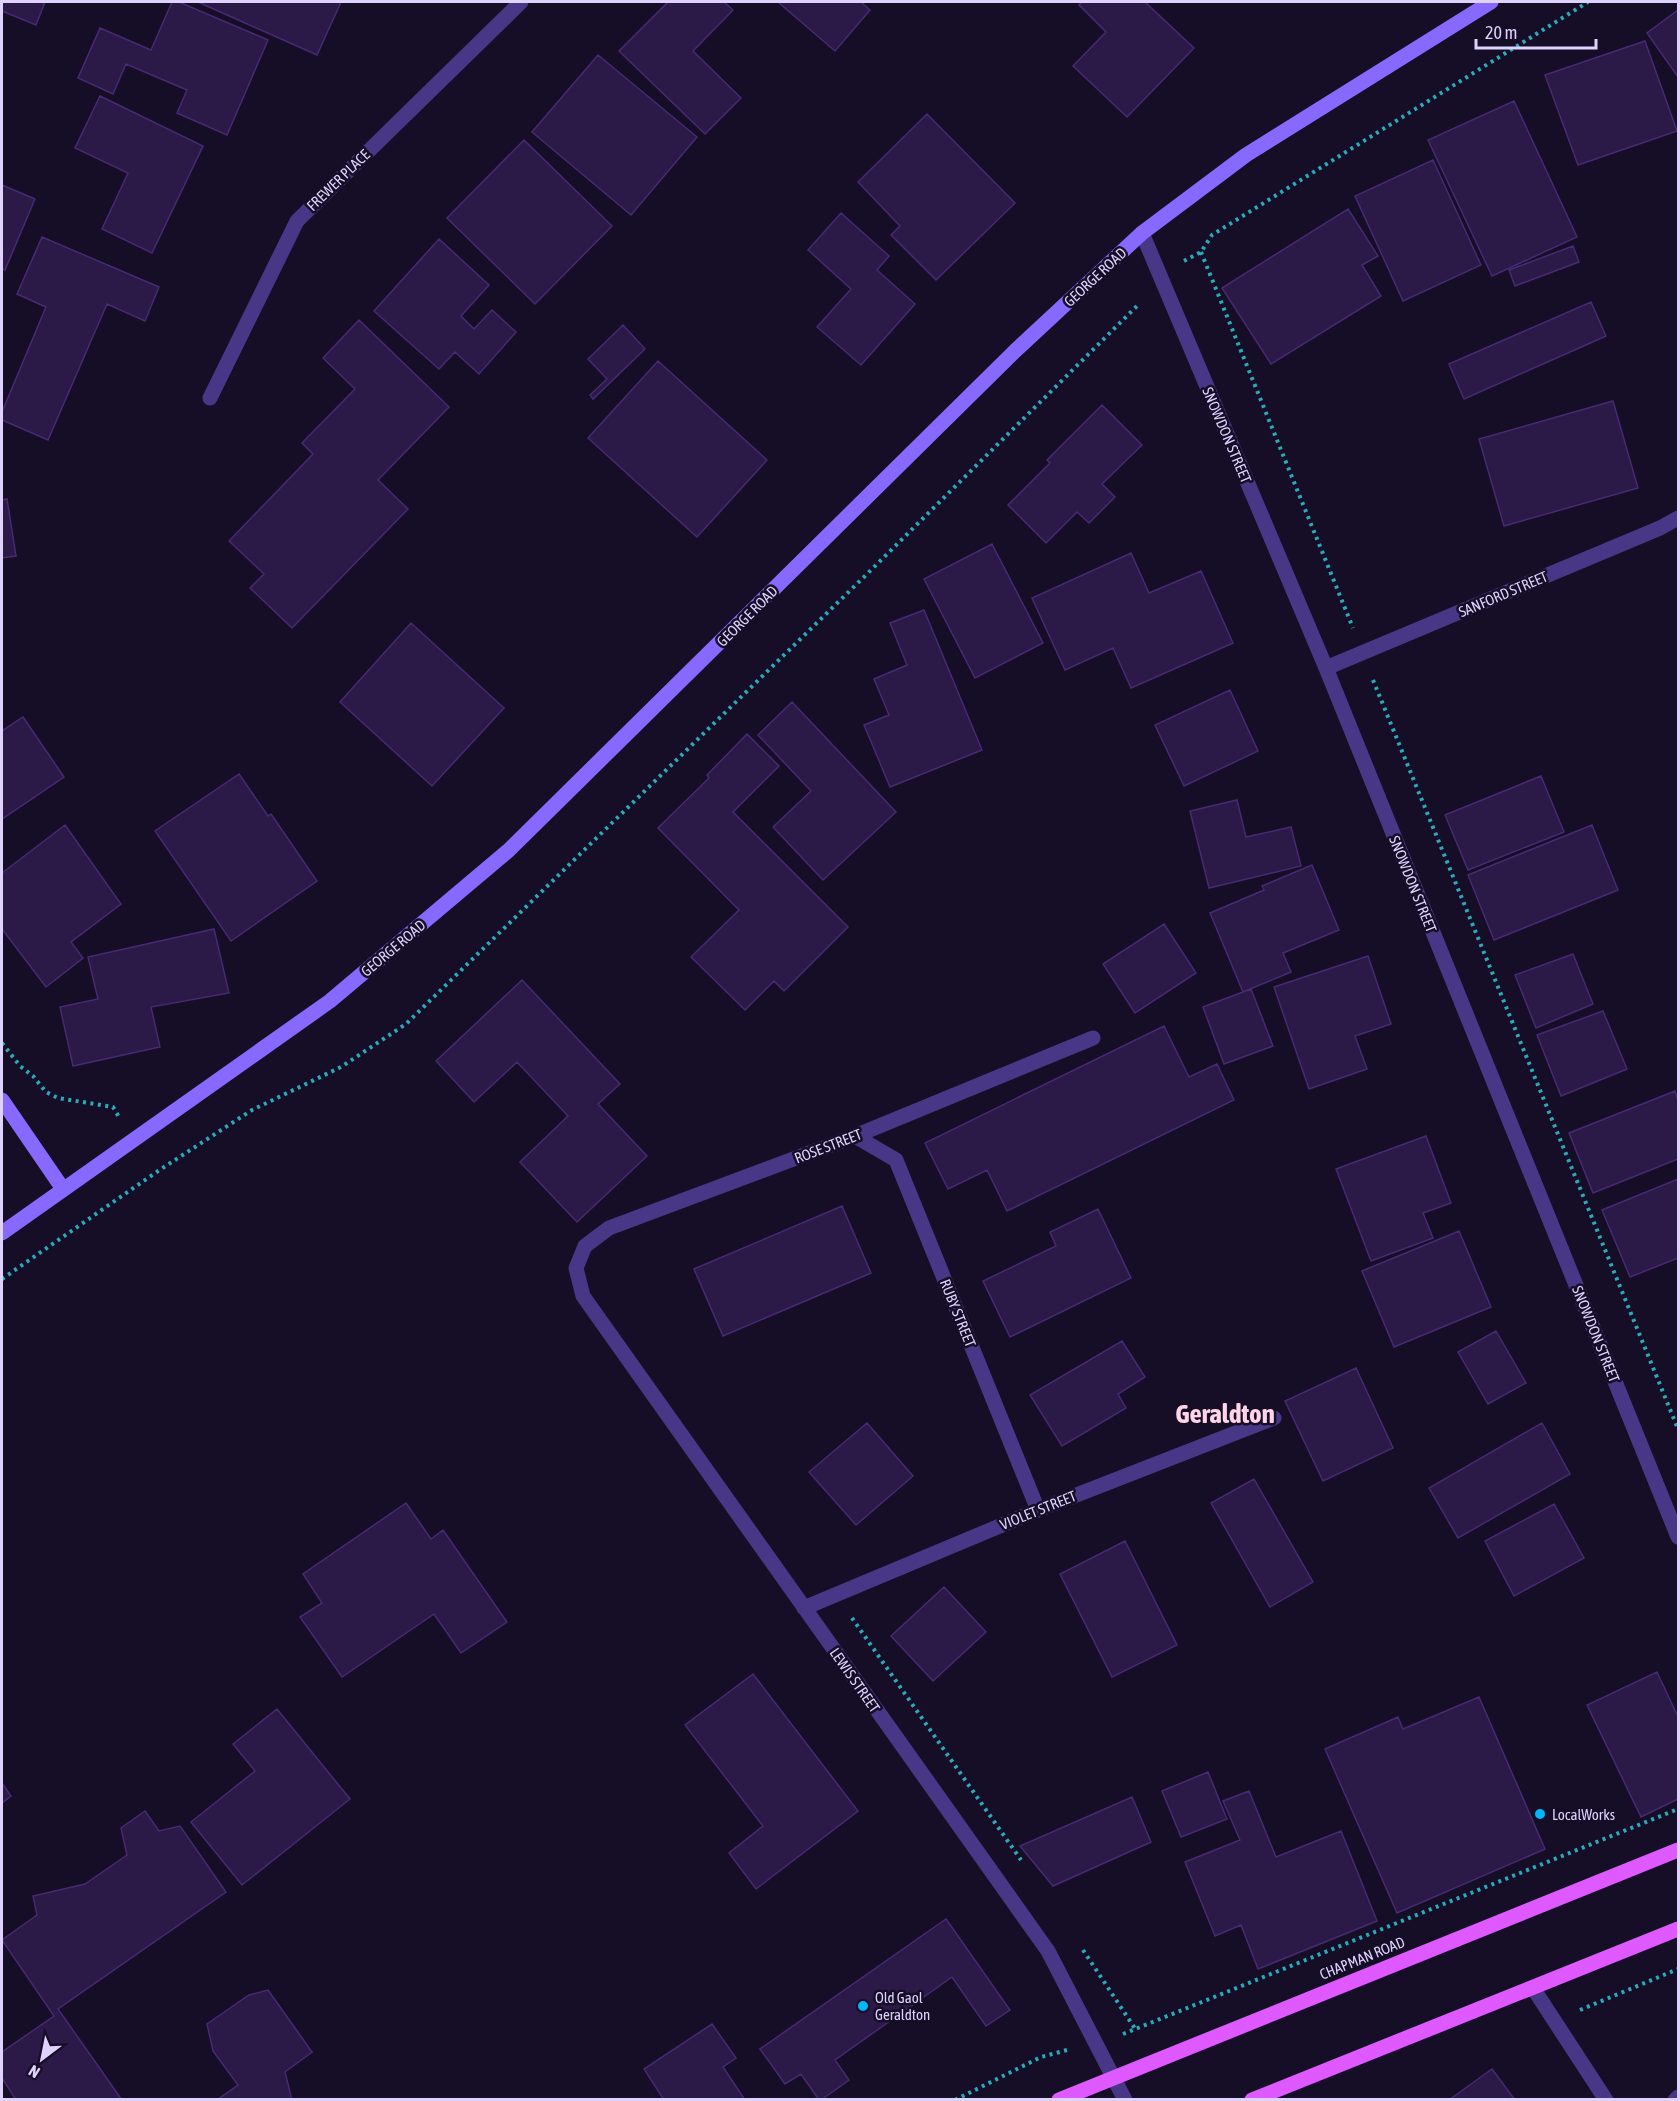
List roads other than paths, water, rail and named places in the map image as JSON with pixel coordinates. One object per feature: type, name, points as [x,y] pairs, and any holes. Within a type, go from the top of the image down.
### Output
[{"type":"main road","name":"CHAPMAN ROAD","points":[[1059,2100],[1678,1850]]},
{"type":"main road","points":[[1252,2100],[1678,1929]]},
{"type":"street","name":"FREWER PLACE","points":[[210,398],[297,221],[521,2]]},
{"type":"street","name":"GEORGE ROAD","points":[[2,1233],[330,1001],[509,850],[1015,351],[1142,232],[1246,155],[1491,2]]},
{"type":"street","name":"SNOWDON STREET","points":[[1142,232],[1326,668],[1678,1537]]},
{"type":"street","name":"SANFORD STREET","points":[[1326,668],[1660,528],[1678,518]]},
{"type":"street","name":"ROSE STREET","points":[[576,1268],[585,1246],[609,1228],[855,1136],[1094,1038]]},
{"type":"street","points":[[2,1100],[63,1189]]},
{"type":"street","name":"RUBY STREET","points":[[855,1136],[896,1160],[1038,1510]]},
{"type":"street","name":"LEWIS STREET","points":[[576,1268],[583,1296],[1048,1951],[1125,2100]]},
{"type":"street","name":"VIOLET STREET","points":[[804,1608],[1038,1510],[1274,1418]]},
{"type":"street","points":[[1533,1988],[1606,2100]]},
{"type":"place","name":"LocalWorks","points":[[1540,1814]]},
{"type":"place","name":"Old Gaol Geraldton","points":[[863,2006]]},
{"type":"district","name":"Geraldton","points":[[1225,1413]]}]
